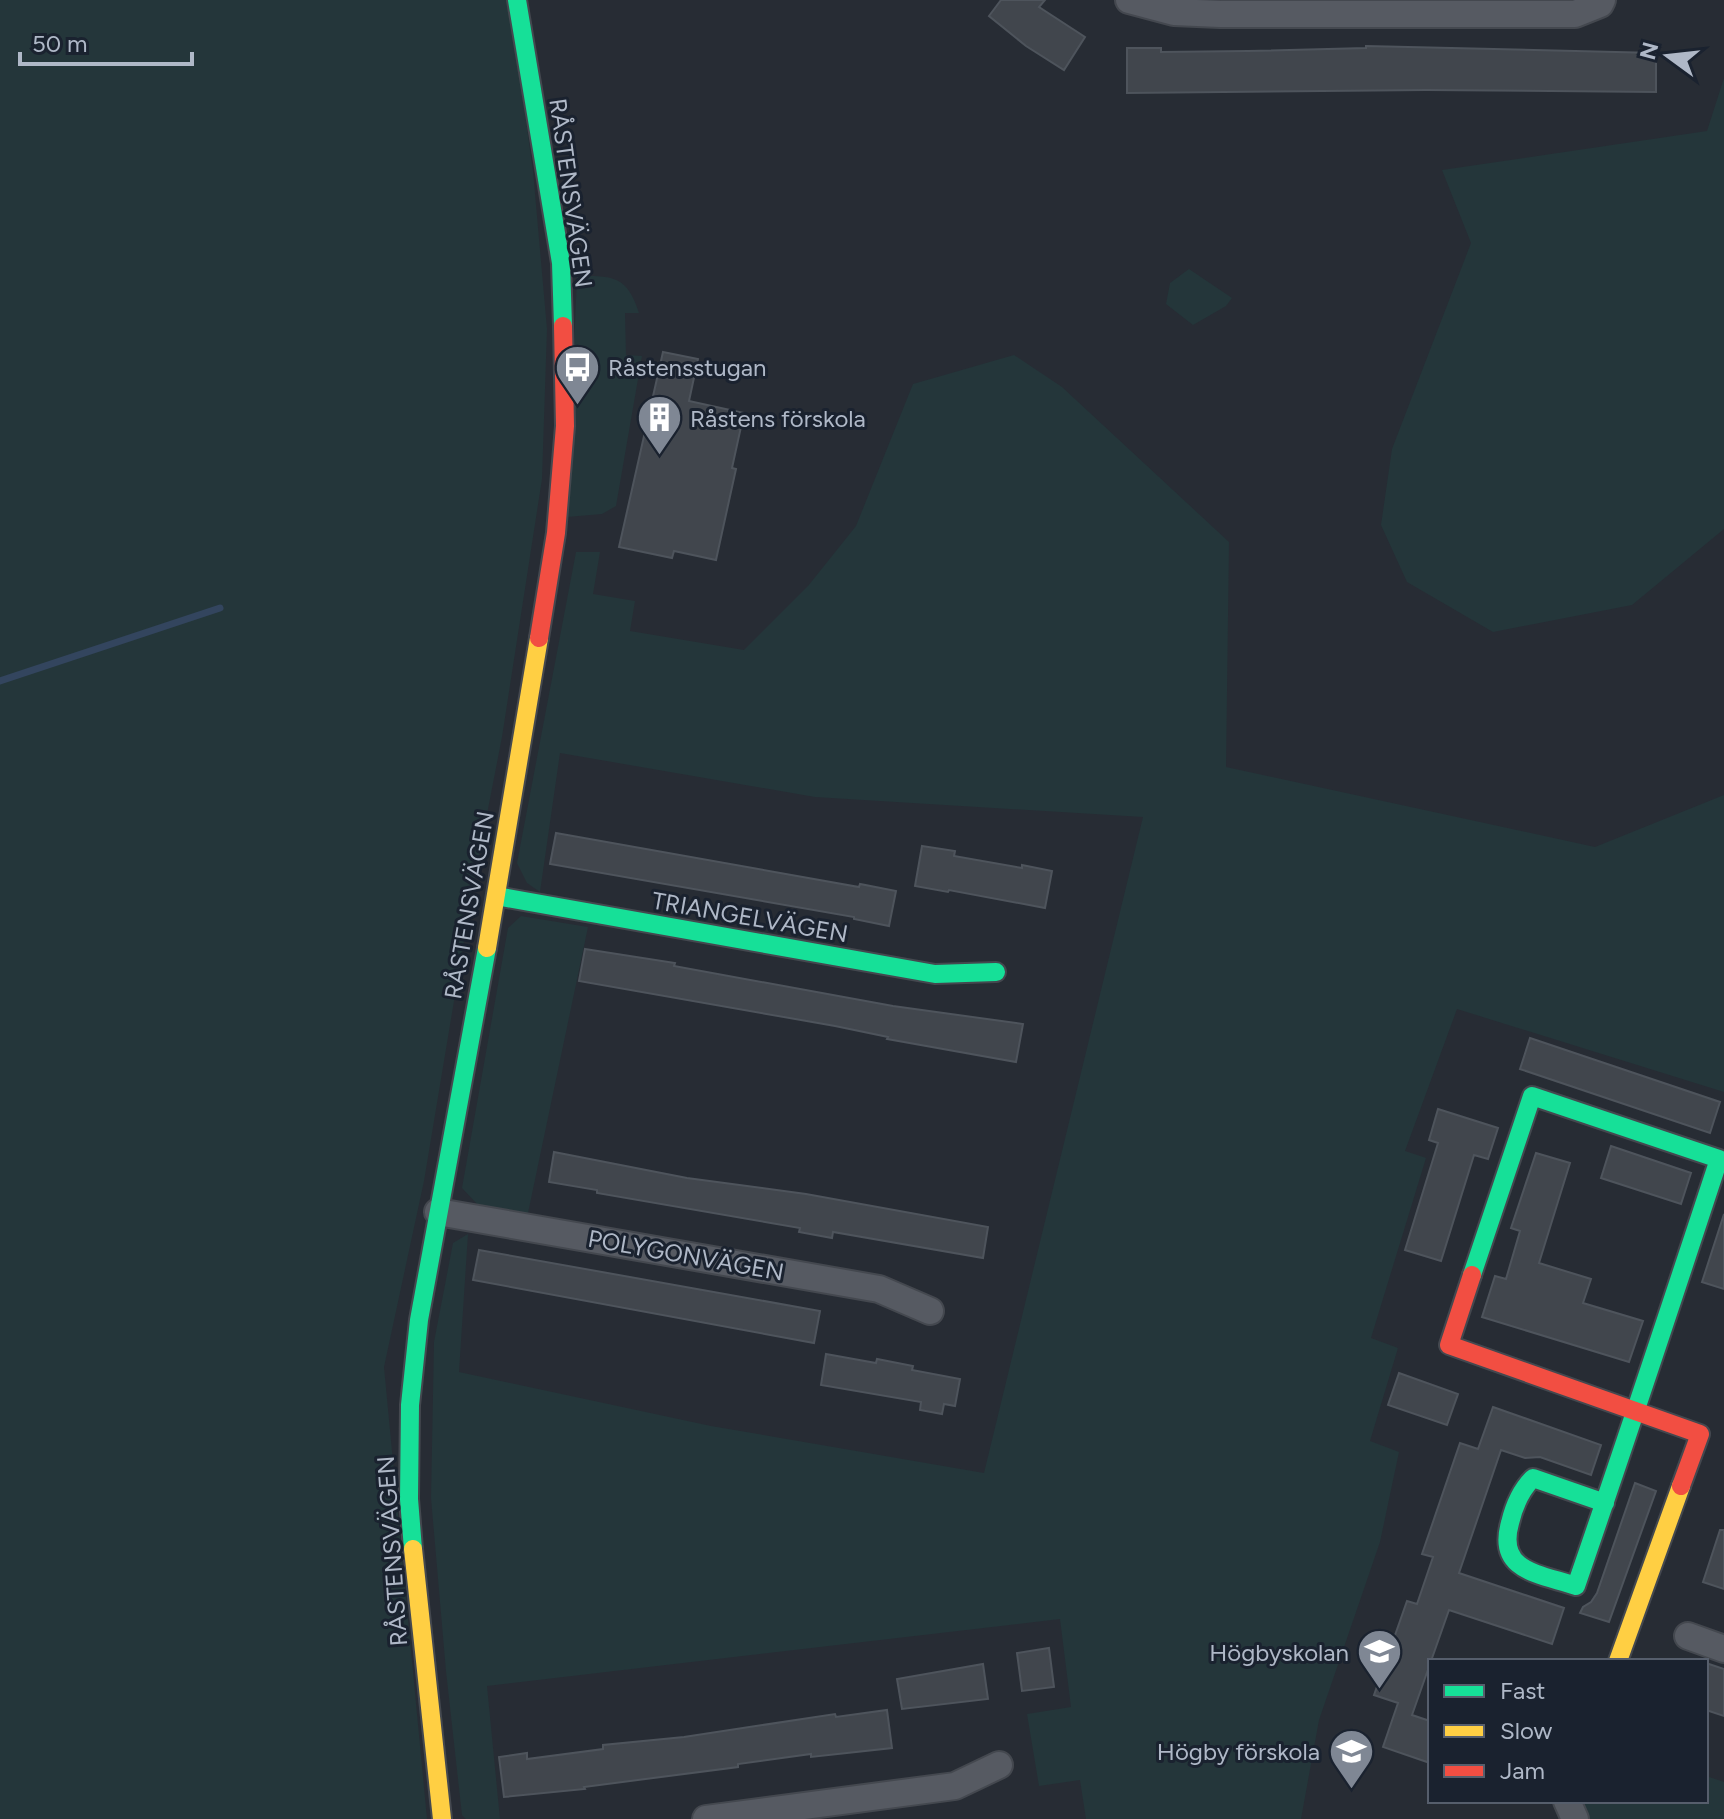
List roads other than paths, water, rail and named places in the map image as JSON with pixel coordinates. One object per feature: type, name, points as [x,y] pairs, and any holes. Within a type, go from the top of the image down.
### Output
[{"type":"street","name":"RÅSTENSVÄGEN","points":[[442,1819],[409,1499],[411,1391],[419,1320],[496,896],[556,533],[565,426],[561,263],[517,0]]},
{"type":"street","points":[[1129,0],[1174,12],[1220,14],[1575,14],[1600,4],[1602,0]]},
{"type":"street","name":"TRIANGELVÄGEN","points":[[496,896],[935,974],[996,972]]},
{"type":"street","points":[[1605,1503],[1533,1478],[1523,1486],[1505,1534],[1506,1554],[1514,1564],[1576,1586],[1605,1503],[1637,1410],[1719,1159],[1532,1096],[1449,1345],[1637,1410],[1700,1434],[1619,1659]]},
{"type":"street","name":"POLYGONVÄGEN","points":[[438,1212],[879,1289],[930,1311]]},
{"type":"street","points":[[1688,1636],[1724,1649]]},
{"type":"street","points":[[706,1819],[955,1786],[999,1765]]},
{"type":"waterway","points":[[0,681],[220,608]]},
{"type":"place","name":"Råstensstugan","points":[[577,406]]},
{"type":"place","name":"Råstens förskola","points":[[659,457]]},
{"type":"place","name":"Högbyskolan","points":[[1380,1691]]},
{"type":"place","name":"Högby förskola","points":[[1351,1790]]}]
